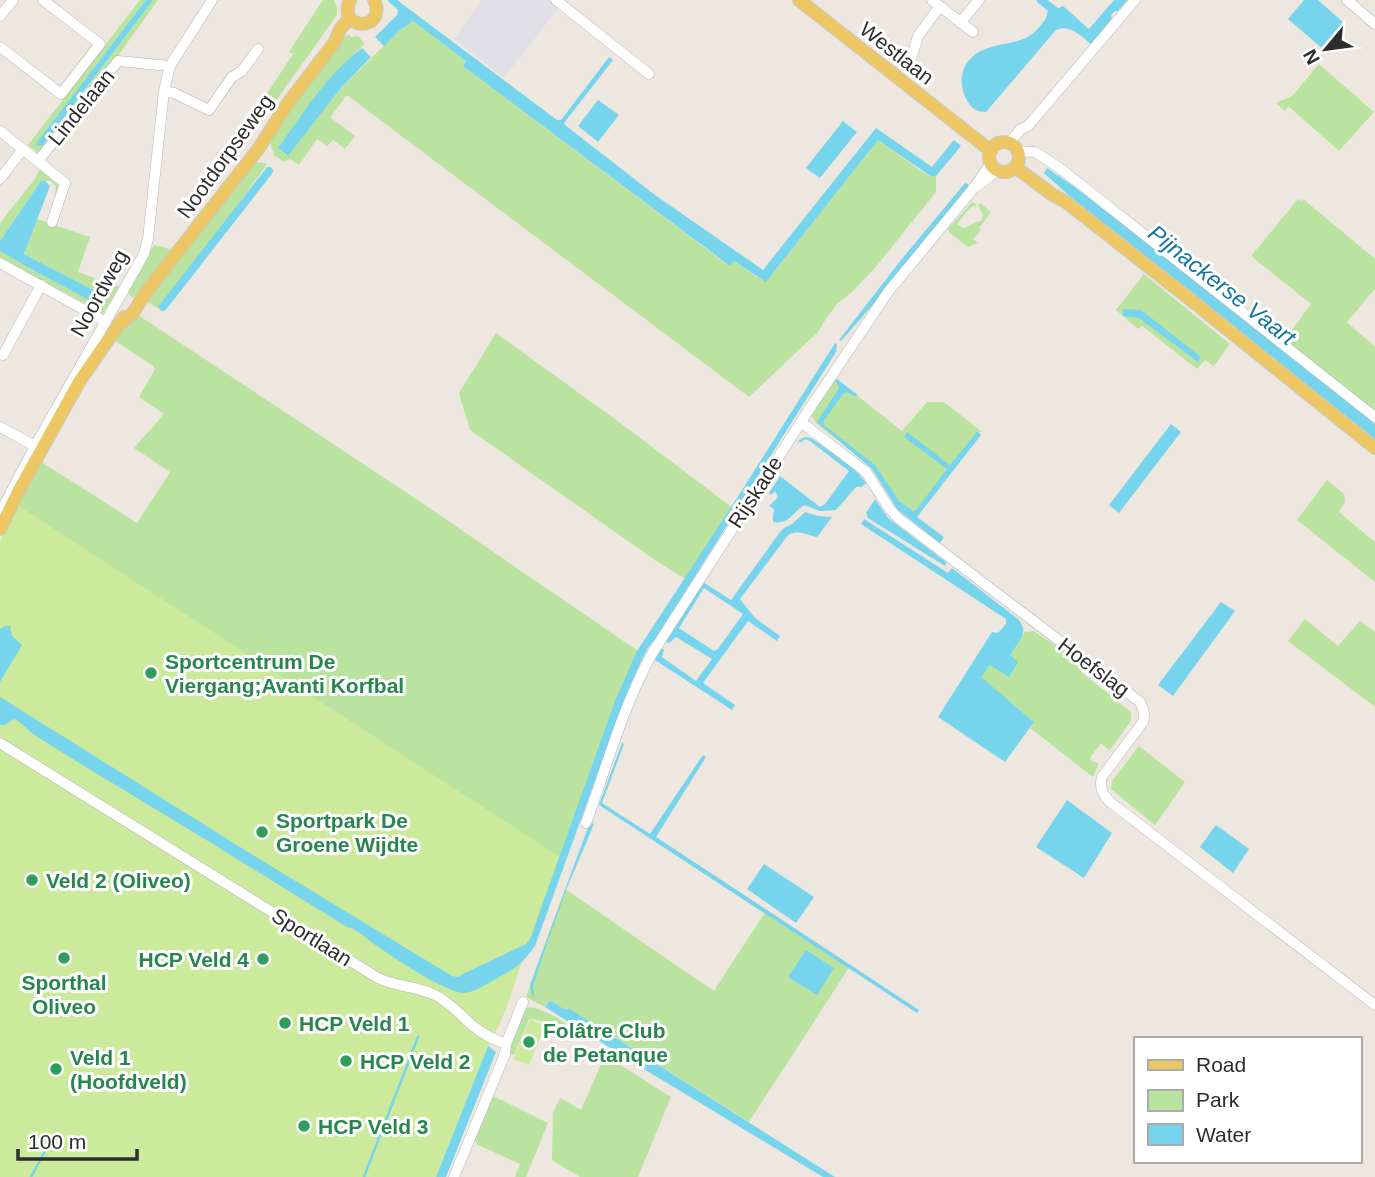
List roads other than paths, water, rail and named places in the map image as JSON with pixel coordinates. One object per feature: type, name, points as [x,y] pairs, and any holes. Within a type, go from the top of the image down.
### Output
[{"type":"main road","name":"Westlaan","points":[[799,0],[938,110],[1006,155],[1375,448]]},
{"type":"main road","points":[[348,1],[347,9],[352,20]]},
{"type":"main road","name":"Nootdorpseweg","points":[[121,323],[128,309],[147,291],[259,148],[288,103],[334,43],[341,28],[352,20],[363,24],[372,20],[377,11],[376,1]]},
{"type":"main road","name":"Noordweg","points":[[0,521],[79,382],[121,323]]},
{"type":"main road","name":"Noordweg","points":[[0,529],[18,492]]},
{"type":"street","points":[[0,16],[13,0]]},
{"type":"street","points":[[0,47],[61,94],[100,44],[43,0]]},
{"type":"street","name":"Noordweg","points":[[0,513],[140,262],[146,246],[164,91],[170,66],[212,0]]},
{"type":"street","points":[[556,0],[649,74]]},
{"type":"street","points":[[960,23],[979,0]]},
{"type":"street","name":"Rijskade","points":[[586,823],[640,675],[801,422],[888,292],[973,189],[1026,134],[1028,126],[1135,0]]},
{"type":"street","points":[[1348,0],[1375,24]]},
{"type":"street","points":[[912,56],[918,36],[936,3],[973,32]]},
{"type":"street","points":[[164,91],[209,110],[232,77],[242,71],[258,49]]},
{"type":"street","name":"Lindelaan","points":[[38,161],[118,61],[170,66]]},
{"type":"street","points":[[0,131],[65,183],[52,222]]},
{"type":"street","points":[[0,179],[23,149]]},
{"type":"street","points":[[1006,155],[1035,152],[1061,169],[1375,417]]},
{"type":"street","points":[[0,263],[106,322]]},
{"type":"street","points":[[3,355],[41,285]]},
{"type":"street","name":"Hoefslag","points":[[801,422],[866,472],[889,508],[898,517],[1140,702],[1145,715],[1143,722],[1100,783],[1101,791],[1110,802],[1375,1006]]},
{"type":"street","points":[[0,427],[35,446]]},
{"type":"street","name":"Sportlaan","points":[[0,743],[378,978],[437,996],[452,1005],[473,1026],[492,1039],[506,1044]]},
{"type":"street","points":[[454,1177],[505,1054],[506,1044],[523,1002]]},
{"type":"water","points":[[146,0],[153,0],[43,145],[36,145],[38,141]]},
{"type":"water","points":[[387,0],[397,0],[557,120],[561,120],[609,57],[613,60],[565,125],[655,195],[763,270],[876,128],[932,167],[954,140],[961,146],[936,176],[932,177],[878,140],[766,282],[734,261],[730,266],[463,66],[466,61],[413,21],[384,46],[375,37],[397,15],[398,10]]},
{"type":"water","points":[[1114,0],[1127,0],[1111,15],[1112,18],[1091,44],[1070,29],[1056,30],[986,112],[976,110],[970,104],[964,94],[962,78],[971,58],[993,46],[1015,42],[1034,32],[1044,22],[1048,6],[1063,6],[1089,29]]},
{"type":"water","points":[[1304,0],[1318,0],[1344,23],[1323,49],[1288,19]]},
{"type":"water","points":[[362,48],[371,57],[340,89],[288,156],[278,148],[327,82]]},
{"type":"water","points":[[598,100],[619,115],[598,142],[578,126]]},
{"type":"water","points":[[843,121],[857,132],[820,178],[806,168]]},
{"type":"water","points":[[1047,168],[1085,194],[1375,424],[1375,439],[1075,201],[1044,173]]},
{"type":"water","points":[[41,181],[50,186],[24,254],[97,292],[102,297],[100,302],[95,303],[0,251],[0,241]]},
{"type":"water","points":[[965,183],[968,186],[884,292],[841,341],[839,340],[901,260]]},
{"type":"water","points":[[1123,309],[1141,310],[1201,357],[1198,362],[1139,318],[1123,316]]},
{"type":"water","points":[[835,343],[836,352],[647,649],[617,720],[535,946],[517,966],[476,990],[464,993],[432,981],[358,932],[71,758],[18,721],[14,719],[0,725],[0,697],[261,860],[452,976],[458,977],[526,944],[530,939],[615,701],[637,651]]},
{"type":"water","points":[[837,379],[858,395],[856,397],[847,392],[843,394],[823,422],[824,425],[875,465],[899,501],[913,511],[947,469],[904,437],[907,432],[950,465],[977,432],[981,435],[917,517],[944,537],[940,543],[897,509],[872,469],[817,422],[839,388]]},
{"type":"water","points":[[1171,424],[1181,432],[1119,513],[1109,505]]},
{"type":"water","points":[[805,437],[811,438],[854,468],[866,483],[862,487],[856,487],[836,510],[820,511],[804,505],[783,522],[773,522],[774,509],[769,506],[778,497],[775,491],[771,495],[769,493],[780,476],[820,507],[849,471],[810,441],[798,441]]},
{"type":"water","points":[[875,499],[888,518],[947,563],[945,566],[868,518],[866,513]]},
{"type":"water","points":[[805,512],[832,517],[816,537],[798,532],[788,535],[740,599],[755,618],[780,636],[777,641],[748,621],[703,683],[735,705],[732,710],[655,660],[662,648],[662,657],[696,681],[712,659],[676,637],[669,643],[666,642],[703,582],[731,600],[780,532]],"holes":[[[704,588],[743,614],[714,651],[679,628]]]},
{"type":"water","points":[[864,519],[948,573],[952,568],[1021,624],[1023,633],[1010,655],[1018,662],[1009,677],[990,665],[981,677],[1034,722],[1005,762],[938,717],[992,632],[998,633],[1006,624],[1006,619],[861,524]]},
{"type":"water","points":[[1221,602],[1235,611],[1173,696],[1158,685]]},
{"type":"water","points":[[10,626],[12,636],[22,645],[0,682],[0,629]]},
{"type":"water","points":[[622,743],[624,744],[602,803],[650,834],[703,755],[706,757],[656,837],[919,1010],[917,1013],[599,805]]},
{"type":"water","points":[[1067,800],[1112,833],[1084,878],[1036,847]]},
{"type":"water","points":[[590,822],[594,824],[545,949],[532,997],[530,985]]},
{"type":"water","points":[[1216,825],[1249,849],[1233,873],[1200,847]]},
{"type":"water","points":[[764,864],[814,897],[796,923],[747,889]]},
{"type":"water","points":[[806,950],[834,968],[817,995],[788,977]]},
{"type":"water","points":[[551,1001],[564,1009],[570,1009],[835,1177],[823,1177],[647,1071],[545,1007]]},
{"type":"water","points":[[488,1046],[496,1052],[446,1177],[436,1177]]},
{"type":"waterway","points":[[1041,0],[1055,11]]},
{"type":"waterway","points":[[197,198],[229,155]]},
{"type":"waterway","points":[[163,307],[269,171]]},
{"type":"waterway","points":[[364,1177],[418,1037]]},
{"type":"waterway","points":[[31,1177],[45,1151]]},
{"type":"place","name":"Sportcentrum De Viergang;Avanti Korfbal","points":[[151,673]]},
{"type":"place","name":"Sportpark De Groene Wijdte","points":[[262,832]]},
{"type":"place","name":"Veld 2 (Oliveo)","points":[[32,880]]},
{"type":"place","name":"Sporthal Oliveo","points":[[64,958]]},
{"type":"place","name":"HCP Veld 4","points":[[263,959]]},
{"type":"place","name":"HCP Veld 1","points":[[285,1023]]},
{"type":"place","name":"Folâtre Club de Petanque","points":[[529,1042]]},
{"type":"place","name":"HCP Veld 2","points":[[346,1061]]},
{"type":"place","name":"Veld 1 (Hoofdveld)","points":[[56,1069]]},
{"type":"place","name":"HCP Veld 3","points":[[304,1126]]},
{"type":"water label","name":"Pijnackerse Vaart","points":[[1222,285]]}]
